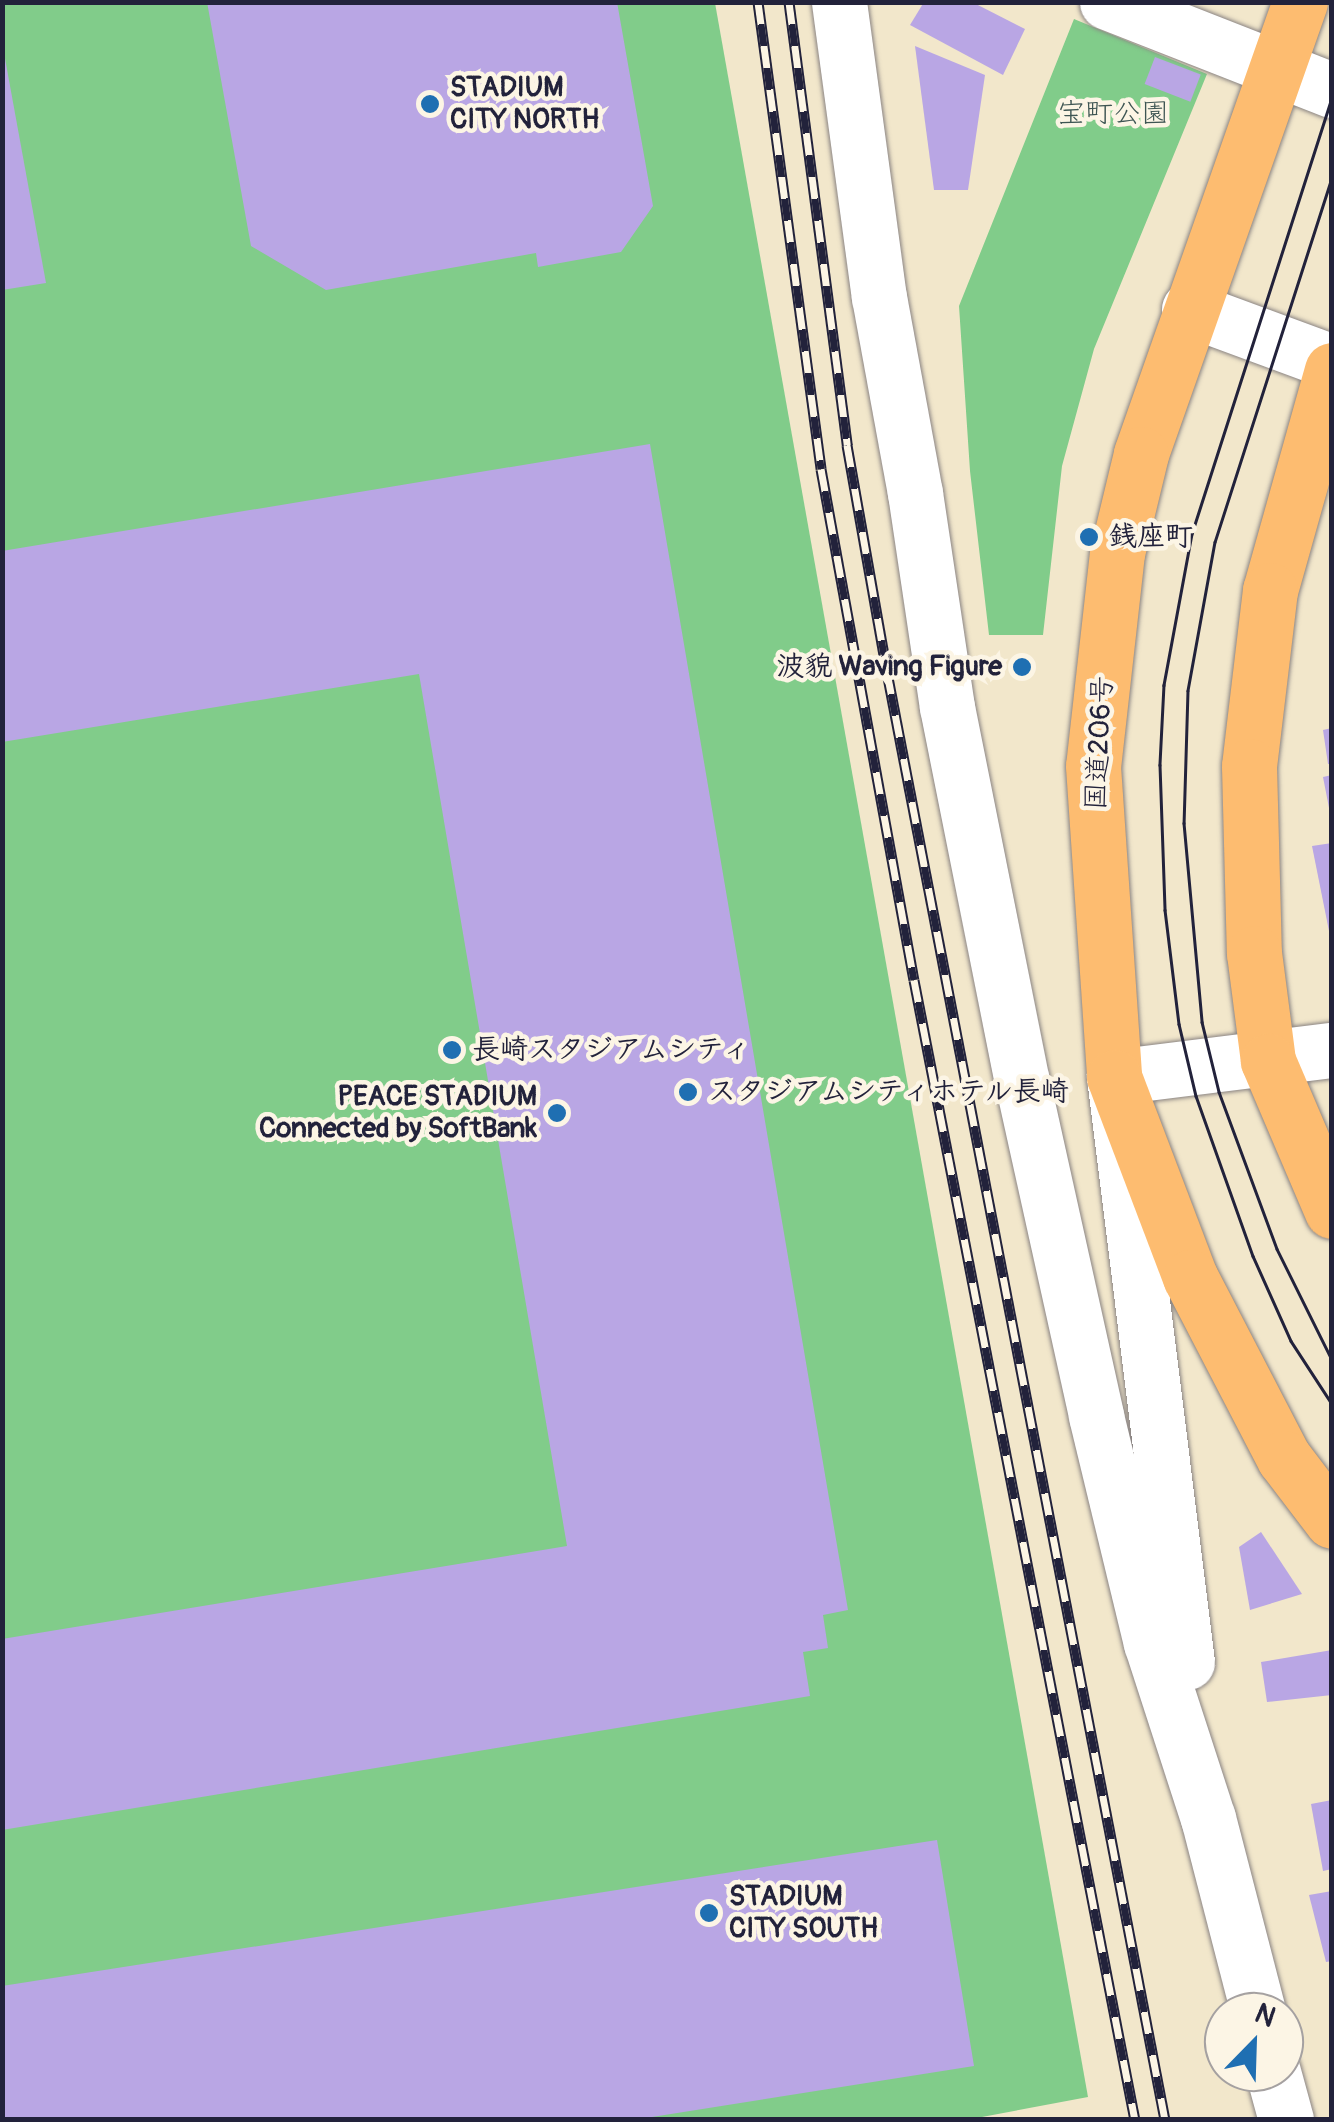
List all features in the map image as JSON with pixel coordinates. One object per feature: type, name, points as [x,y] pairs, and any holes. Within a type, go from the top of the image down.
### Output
[{"type":"highway","name":"国道206号","points":[[1300,2],[1141,454],[1117,553],[1093,766],[1114,1077],[1190,1277],[1284,1458],[1332,1521]]},
{"type":"highway","points":[[1332,370],[1270,590],[1249,766],[1254,953],[1268,1061],[1332,1211]]},
{"type":"street","points":[[839,2],[878,297],[915,493],[947,707],[1011,1025],[1096,1416],[1147,1624],[1208,1818],[1253,1992]]},
{"type":"street","points":[[1107,2],[1332,90]]},
{"type":"street","points":[[1189,309],[1332,362]]},
{"type":"street","points":[[1208,1818],[1141,1319],[1114,1077],[1268,1061],[1332,1050]]},
{"type":"street","points":[[1279,2092],[1286,2120]]},
{"type":"green space","name":"長崎スタジアムシティ","points":[[3,3],[715,3],[1088,2097],[966,2120],[3,2120]]},
{"type":"green space","name":"宝町公園","points":[[1074,19],[1207,74],[1094,349],[1062,466],[1043,635],[989,635],[970,471],[959,306]]},
{"type":"building","name":"STADIUM CITY NORTH","points":[[207,2],[617,2],[653,206],[621,252],[538,267],[536,253],[326,290],[251,246]]},
{"type":"building","points":[[924,2],[972,2],[1025,29],[1003,75],[910,25]]},
{"type":"building","points":[[2,42],[46,283],[2,290]]},
{"type":"building","points":[[915,46],[985,75],[968,190],[934,190]]},
{"type":"building","points":[[1155,57],[1201,75],[1190,102],[1145,84]]},
{"type":"building","name":"PEACE STADIUM Connected by SoftBank","points":[[650,444],[848,1610],[823,1615],[828,1648],[803,1652],[810,1696],[2,1830],[2,1639],[567,1546],[419,674],[2,742],[2,551]]},
{"type":"building","points":[[1332,728],[1332,764],[1328,764],[1323,730]]},
{"type":"building","points":[[1332,775],[1332,813],[1330,813],[1323,777]]},
{"type":"building","points":[[1332,843],[1332,936],[1330,936],[1312,846]]},
{"type":"building","points":[[1261,1532],[1302,1594],[1250,1610],[1239,1547]]},
{"type":"building","points":[[1332,1650],[1332,1695],[1267,1702],[1261,1662]]},
{"type":"building","points":[[1332,1800],[1332,1869],[1323,1871],[1311,1804]]},
{"type":"building","name":"STADIUM CITY SOUTH","points":[[937,1840],[974,2066],[633,2120],[2,2120],[2,1986]]},
{"type":"building","points":[[1332,1891],[1332,1961],[1326,1962],[1309,1895]]},
{"type":"tram line","points":[[1332,98],[1192,534],[1164,685],[1160,765],[1165,910],[1179,1024],[1196,1096],[1253,1256],[1291,1341],[1332,1404]]},
{"type":"tram line","points":[[1332,178],[1215,542],[1188,691],[1184,823],[1202,1022],[1219,1092],[1277,1249],[1332,1360]]},
{"type":"railway","points":[[758,2],[821,469],[914,980],[1135,2120]]},
{"type":"railway","points":[[789,2],[847,445],[887,672],[1165,2120]]},
{"type":"place","name":"STADIUM CITY NORTH","points":[[430,104]]},
{"type":"place","name":"銭座町","points":[[1089,537]]},
{"type":"place","name":"波貌 Waving Figure","points":[[1022,667]]},
{"type":"place","name":"長崎スタジアムシティ","points":[[452,1050]]},
{"type":"place","name":"スタジアムシティホテル長崎","points":[[688,1092]]},
{"type":"place","name":"PEACE STADIUM Connected by SoftBank","points":[[557,1113]]},
{"type":"place","name":"STADIUM CITY SOUTH","points":[[709,1913]]}]
